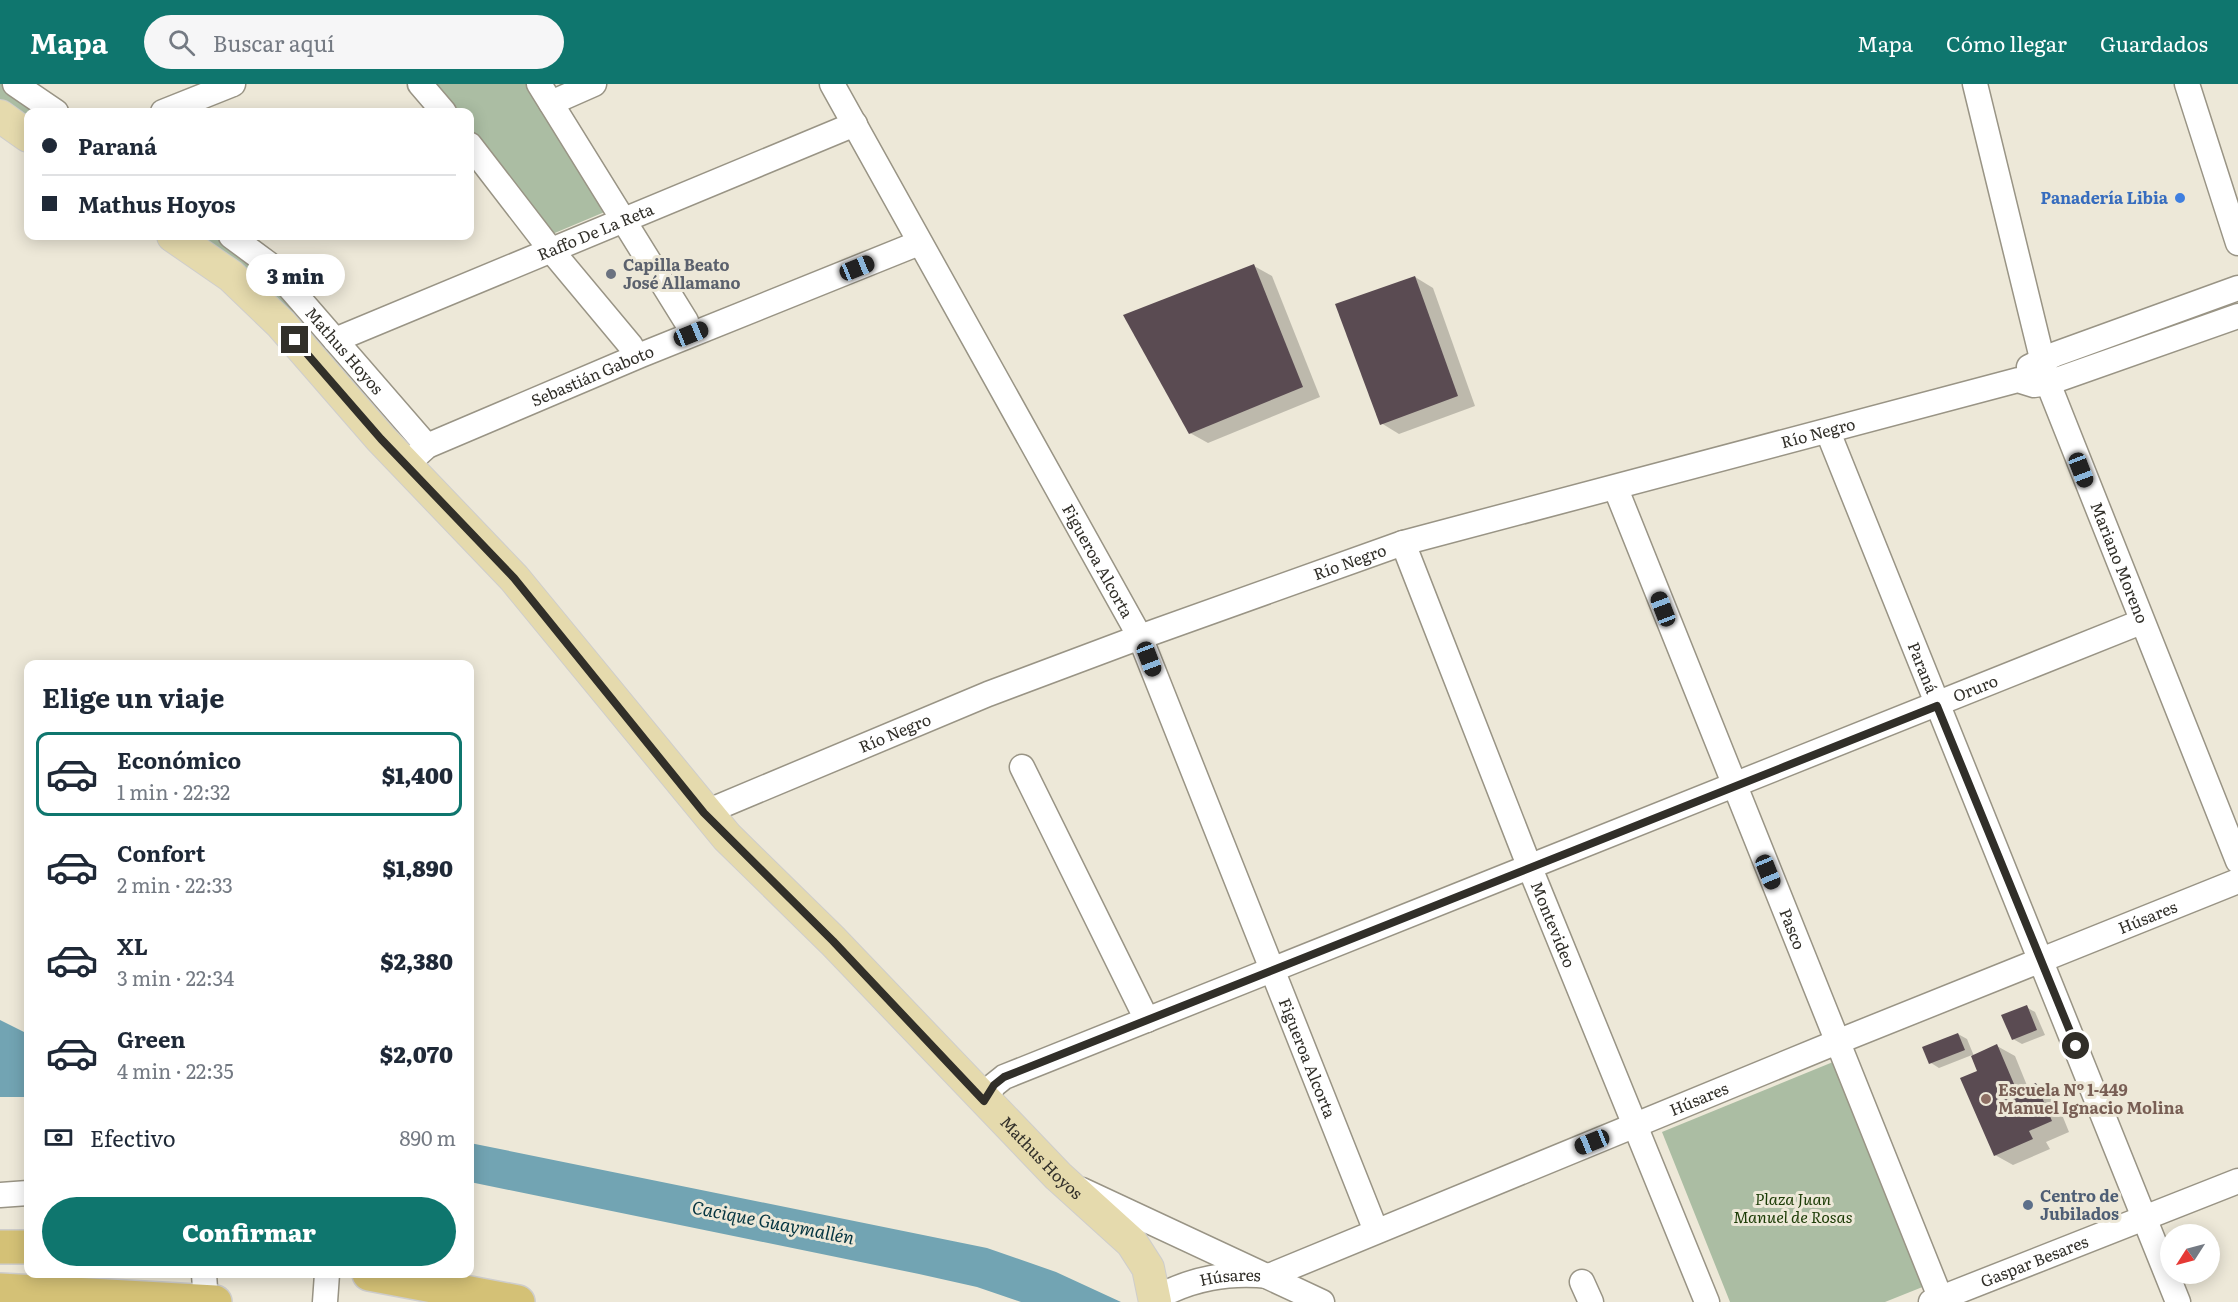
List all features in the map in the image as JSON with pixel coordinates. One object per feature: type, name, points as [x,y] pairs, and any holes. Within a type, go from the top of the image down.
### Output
[{"type":"highway","points":[[0,1247],[24,1247]]},
{"type":"highway","points":[[390,1278],[518,1302]]},
{"type":"highway","points":[[0,1290],[215,1302]]},
{"type":"main road","points":[[0,116],[24,133]]},
{"type":"main road","name":"Mathus Hoyos","points":[[179,240],[231,276],[255,297],[416,456],[704,813],[833,941],[1065,1183],[1132,1243],[1148,1268],[1156,1300]]},
{"type":"street","points":[[15,84],[50,108]]},
{"type":"street","points":[[173,108],[233,84]]},
{"type":"street","points":[[420,84],[441,108]]},
{"type":"street","points":[[594,84],[545,93],[686,321]]},
{"type":"street","name":"Figueroa Alcorta","points":[[832,84],[1140,637],[1376,1231]]},
{"type":"street","name":"Mariano Moreno","points":[[1975,84],[2048,383],[2141,622],[2238,861]]},
{"type":"street","points":[[2187,84],[2238,243]]},
{"type":"street","name":"Raffo De La Reta","points":[[335,340],[855,124]]},
{"type":"street","points":[[474,150],[551,250],[632,346]]},
{"type":"street","name":"Mathus Hoyos","points":[[236,240],[270,265],[335,340],[416,456]]},
{"type":"street","name":"Sebastián Gaboto","points":[[416,456],[661,346],[919,243]]},
{"type":"street","name":"Río Negro","points":[[2018,380],[2029,367],[2042,360],[2238,288]]},
{"type":"street","name":"Río Negro","points":[[704,813],[988,694],[1403,543],[1616,489],[2018,380],[2034,385],[2048,383],[2238,316]]},
{"type":"street","name":"Paraná","points":[[1828,432],[2178,1302]]},
{"type":"street","name":"Pasco","points":[[1616,489],[1938,1301]]},
{"type":"street","name":"Montevideo","points":[[1403,543],[1530,868],[1707,1302]]},
{"type":"street","name":"Oruro","points":[[984,1101],[994,1085],[1004,1077],[1937,706],[2141,622]]},
{"type":"street","points":[[1022,767],[1147,1020]]},
{"type":"street","name":"Húsares","points":[[1156,1300],[1172,1290],[1207,1278],[1244,1274],[1269,1276],[1837,1042],[2238,881]]},
{"type":"street","name":"Gaspar Besares","points":[[1938,1301],[2238,1181]]},
{"type":"street","points":[[1065,1183],[1322,1302]]},
{"type":"street","points":[[0,1195],[24,1193]]},
{"type":"street","points":[[204,1278],[206,1302]]},
{"type":"street","points":[[326,1302],[327,1278]]},
{"type":"green space","points":[[0,84],[7,84],[43,108],[24,108],[24,118],[0,99]]},
{"type":"green space","points":[[430,84],[529,84],[607,211],[550,235],[474,138],[474,108],[450,108]]},
{"type":"green space","points":[[185,240],[226,240],[269,272],[410,435],[400,452]]},
{"type":"green space","name":"Plaza Juan Manuel de Rosas","points":[[1833,1062],[1925,1286],[1885,1302],[1730,1302],[1662,1132]]},
{"type":"water","points":[[0,1020],[24,1032],[24,1097],[0,1097]]},
{"type":"water","name":"Cacique Guaymallén","points":[[474,1144],[987,1248],[1056,1272],[1121,1302],[1021,1302],[977,1287],[474,1183]]},
{"type":"building","points":[[1254,264],[1303,387],[1189,434],[1123,315]]},
{"type":"building","points":[[1415,276],[1458,396],[1380,425],[1335,304]]},
{"type":"building","points":[[2027,1005],[2037,1030],[2012,1040],[2001,1015]]},
{"type":"building","points":[[1958,1033],[1965,1050],[1929,1064],[1922,1047]]},
{"type":"building","points":[[1997,1044],[2017,1091],[2036,1083],[2052,1121],[2029,1131],[2033,1139],[1994,1156],[1960,1078],[1977,1071],[1971,1056]]},
{"type":"place","name":"Panadería Libia","points":[[2180,198]]},
{"type":"place","name":"Capilla Beato José Allamano","points":[[611,274]]},
{"type":"place","name":"Escuela Nº 1-449 Manuel Ignacio Molina","points":[[1986,1099]]},
{"type":"place","name":"Centro de Jubilados","points":[[2028,1205]]},
{"type":"route","points":[[295,340],[381,439],[514,578],[704,813],[833,941],[984,1101],[994,1085],[1004,1077],[1937,706],[2076,1046]]}]
